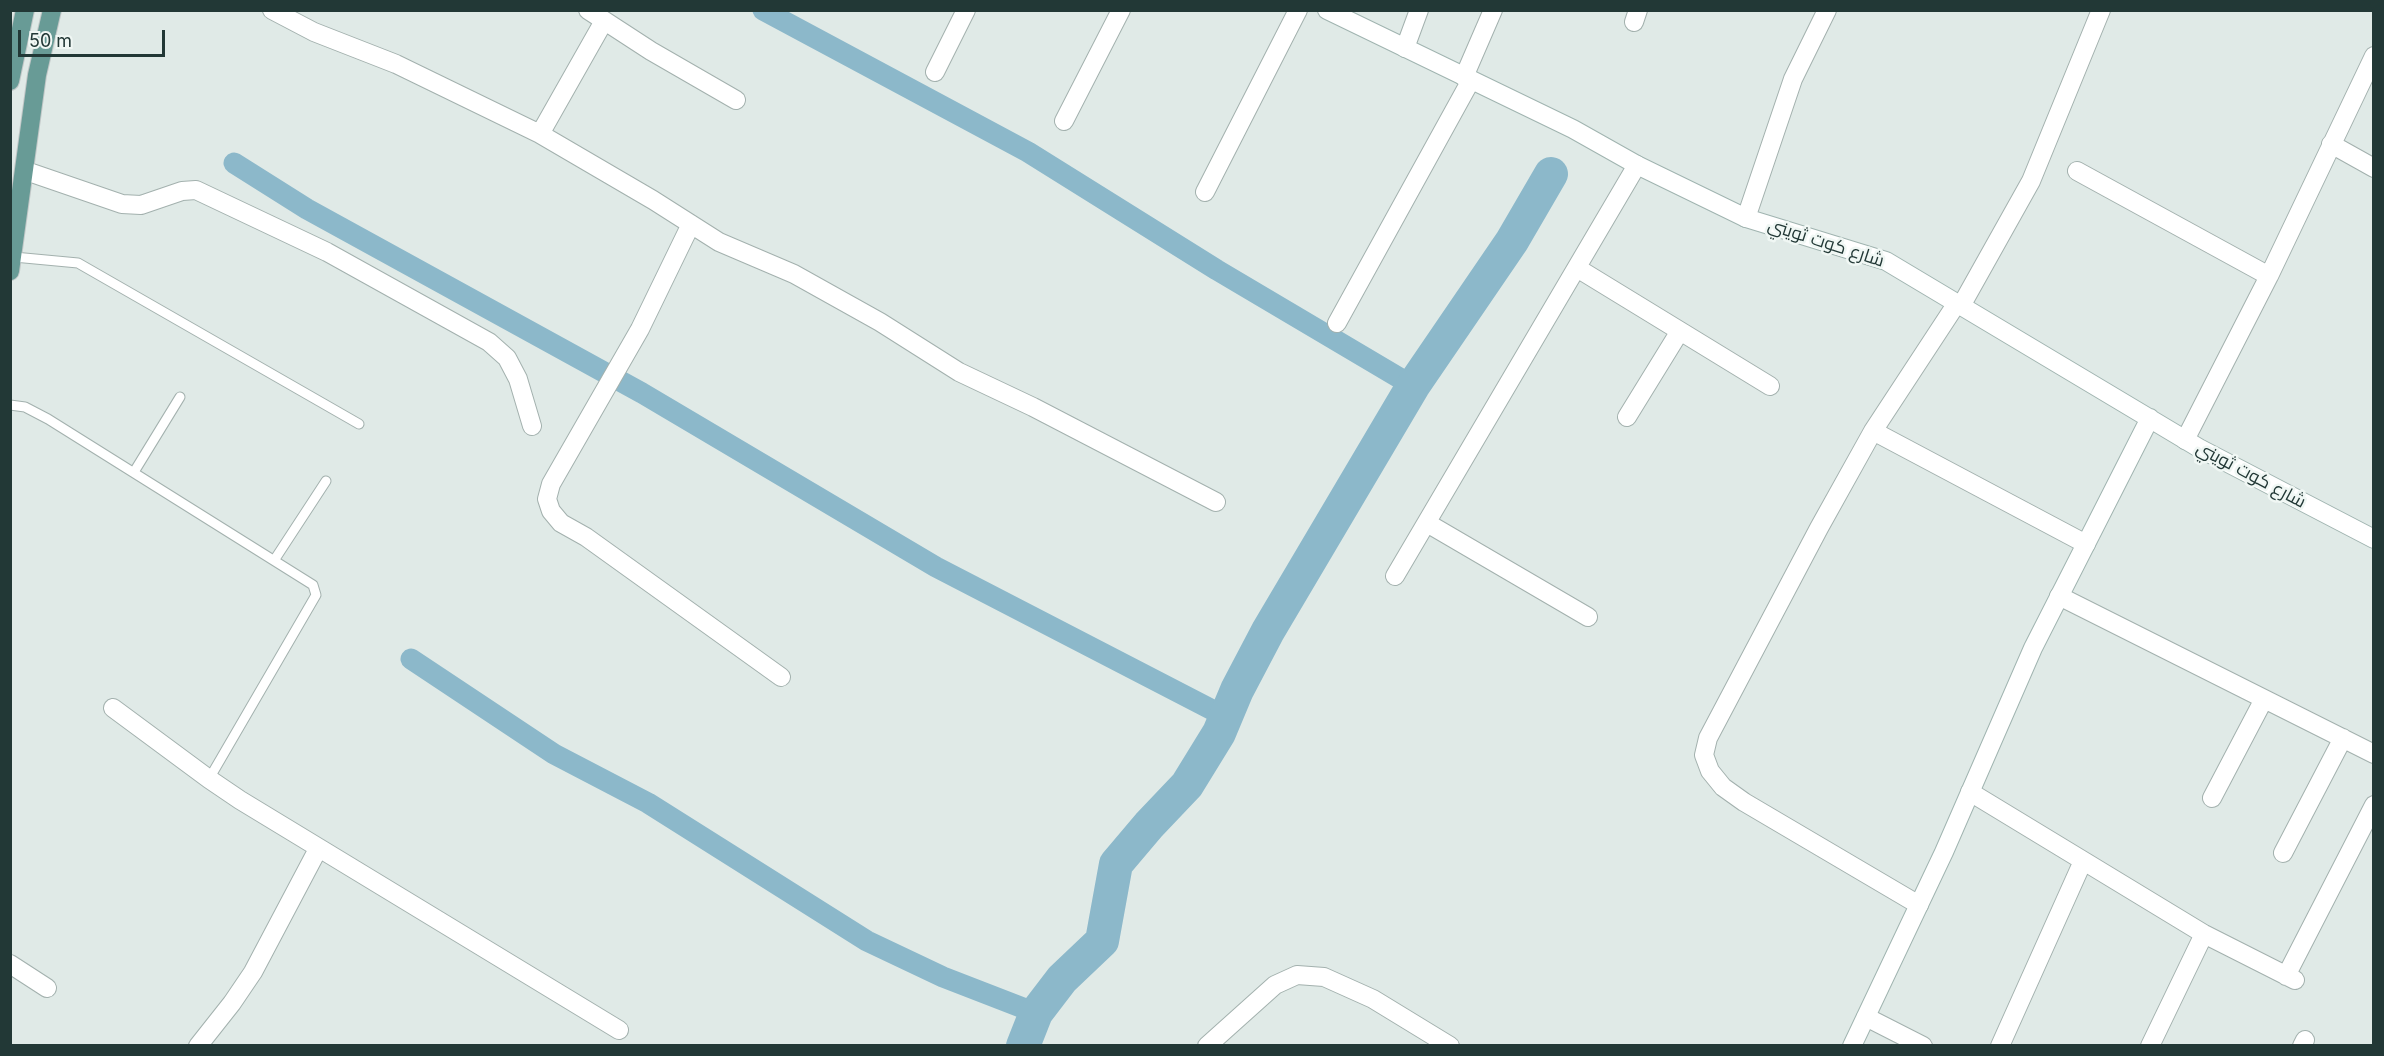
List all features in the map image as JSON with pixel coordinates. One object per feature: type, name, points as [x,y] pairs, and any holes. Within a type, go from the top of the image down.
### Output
[{"type":"main road","points":[[10,81],[25,10]]},
{"type":"main road","points":[[12,264],[15,212],[26,171],[37,75],[52,10]]},
{"type":"street","points":[[272,10],[314,32],[396,64],[540,134],[719,242],[794,274],[880,322],[959,372],[1033,407],[1216,502]]},
{"type":"street","points":[[588,10],[651,51],[736,100]]},
{"type":"street","points":[[934,72],[966,10]]},
{"type":"street","points":[[1064,120],[1121,10]]},
{"type":"street","points":[[1205,192],[1298,10]]},
{"type":"street","name":"شارع كوت ثويني","points":[[1327,10],[1573,129],[1637,165],[1746,218],[1886,261],[2185,440],[2373,539]]},
{"type":"street","points":[[1405,48],[1419,10]]},
{"type":"street","points":[[1337,323],[1468,78],[1493,10]]},
{"type":"street","points":[[1746,218],[1793,79],[1827,10]]},
{"type":"street","points":[[1919,905],[1744,802],[1723,787],[1710,771],[1704,755],[1708,738],[1873,431],[1959,304],[2031,181],[2101,10]]},
{"type":"street","points":[[540,134],[604,21]]},
{"type":"street","points":[[2185,440],[2270,276],[2373,56]]},
{"type":"street","points":[[2331,144],[2373,168]]},
{"type":"street","points":[[1395,576],[1637,165]]},
{"type":"street","points":[[26,171],[122,204],[141,205],[182,191],[196,190],[327,252],[489,342],[507,358],[518,379],[532,426]]},
{"type":"street","points":[[2077,171],[2270,276]]},
{"type":"street","points":[[691,224],[640,329],[551,484],[547,499],[551,511],[561,523],[586,537],[782,677]]},
{"type":"street","points":[[1577,268],[1770,386]]},
{"type":"street","points":[[1627,417],[1680,331]]},
{"type":"street","points":[[1852,1046],[1919,905],[2020,676],[2150,418]]},
{"type":"street","points":[[1873,431],[2086,544]]},
{"type":"street","points":[[1427,523],[1588,617]]},
{"type":"street","points":[[2059,596],[2373,754]]},
{"type":"street","points":[[2212,798],[2264,699]]},
{"type":"street","points":[[113,708],[209,779],[318,849],[421,908],[619,1030]]},
{"type":"street","points":[[2283,853],[2343,738]]},
{"type":"street","points":[[1970,792],[2204,934],[2291,978],[2373,805]]},
{"type":"street","points":[[198,1046],[253,972],[318,849]]},
{"type":"street","points":[[2000,1046],[2084,861]]},
{"type":"street","points":[[2150,1046],[2204,934]]},
{"type":"street","points":[[10,964],[47,988]]},
{"type":"street","points":[[1207,1046],[1275,985],[1297,975],[1324,977],[1373,999],[1450,1046]]},
{"type":"street","points":[[1866,1017],[1923,1046]]},
{"type":"lane","points":[[12,264],[78,263],[359,424]]},
{"type":"lane","points":[[134,472],[180,397]]},
{"type":"lane","points":[[10,405],[25,407],[48,419],[314,585],[316,595],[209,779]]},
{"type":"lane","points":[[275,559],[326,481]]},
{"type":"waterway","points":[[763,10],[1028,152],[1217,270],[1413,386]]},
{"type":"waterway","points":[[234,163],[307,209],[642,393],[936,567],[1226,717]]},
{"type":"waterway","points":[[1023,1046],[1036,1013],[1062,979],[1102,941],[1116,864],[1187,785],[1219,733],[1237,690],[1268,631],[1413,386],[1512,241],[1551,174]]},
{"type":"waterway","points":[[411,659],[554,754],[648,803],[867,941],[943,977],[1036,1013]]}]
